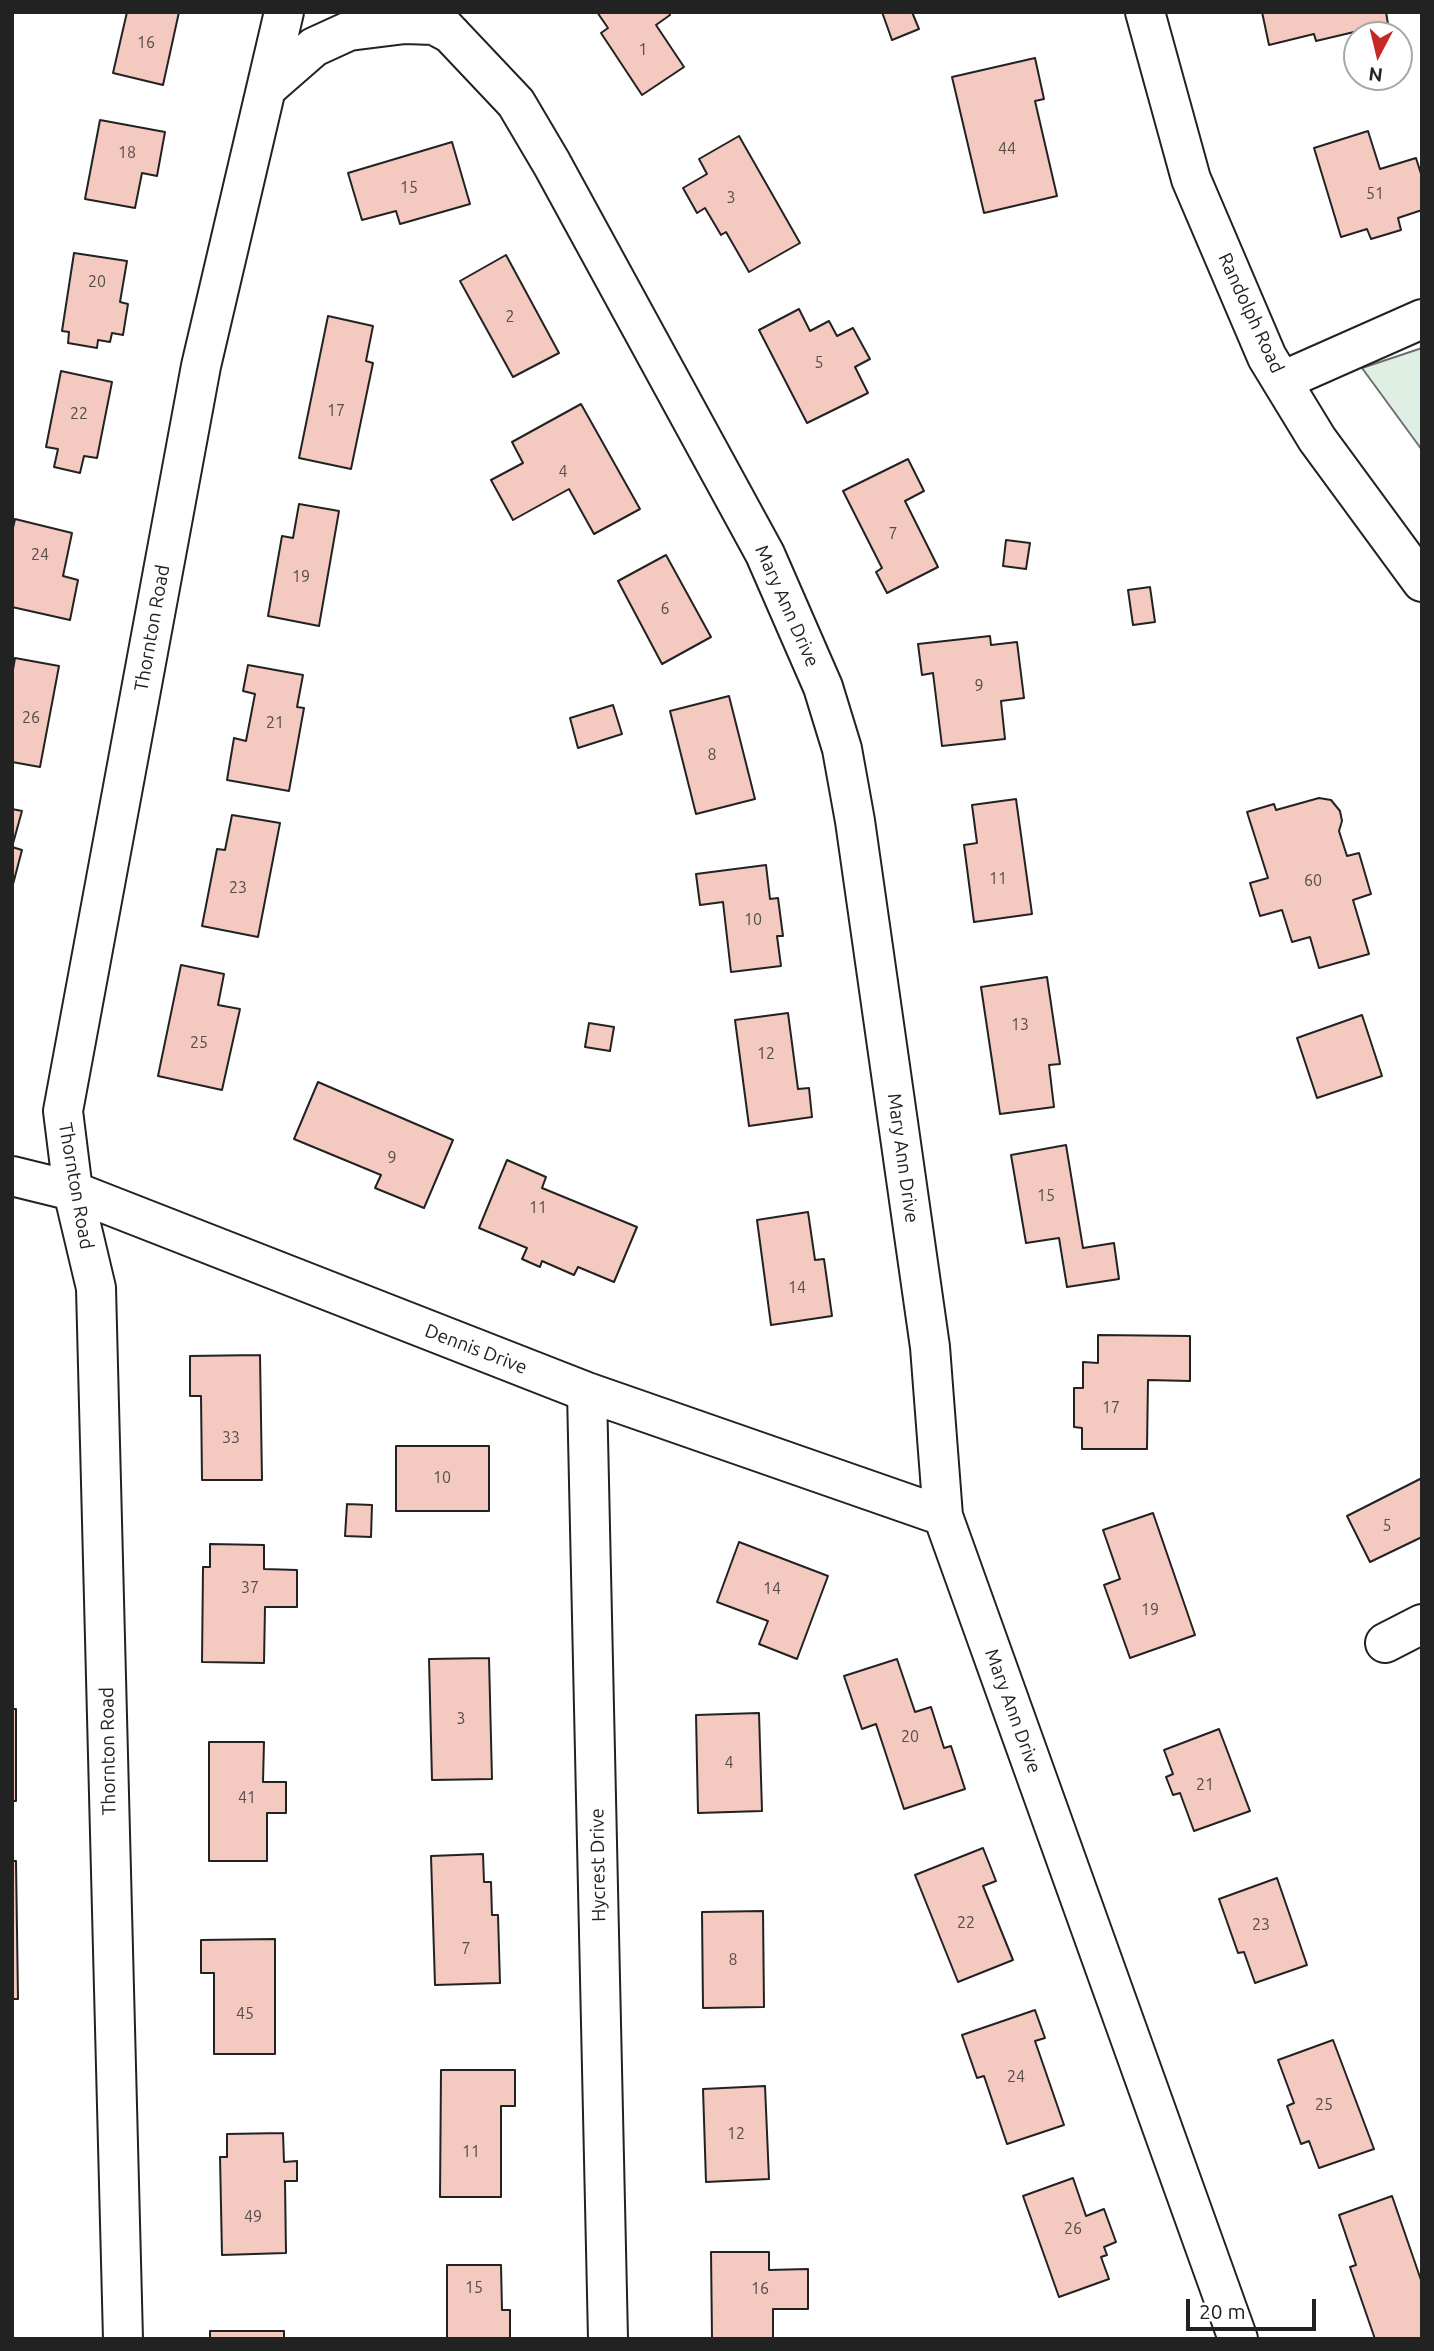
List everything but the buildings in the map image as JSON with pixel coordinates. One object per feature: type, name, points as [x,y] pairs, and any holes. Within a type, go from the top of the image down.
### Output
[{"type":"street","name":"Thornton Road","points":[[123,2339],[96,1288],[74,1191],[63,1111],[201,366],[284,12]]},
{"type":"street","name":"Randolph Road","points":[[1146,12],[1191,179],[1267,357],[1317,439],[1422,582]]},
{"type":"street","name":"Mary Ann Drive","points":[[267,88],[314,47],[349,32],[440,23],[516,103],[765,554],[823,687],[842,749],[859,849],[930,1347],[943,1516],[1238,2339]]},
{"type":"street","points":[[1282,381],[1422,319]]},
{"type":"street","name":"Dennis Drive","points":[[12,1176],[74,1191],[587,1392],[943,1516]]},
{"type":"street","name":"Hycrest Drive","points":[[587,1392],[608,2339]]},
{"type":"street","points":[[1385,1643],[1422,1624]]},
{"type":"green space","points":[[1422,348],[1422,450],[1362,368]]}]
